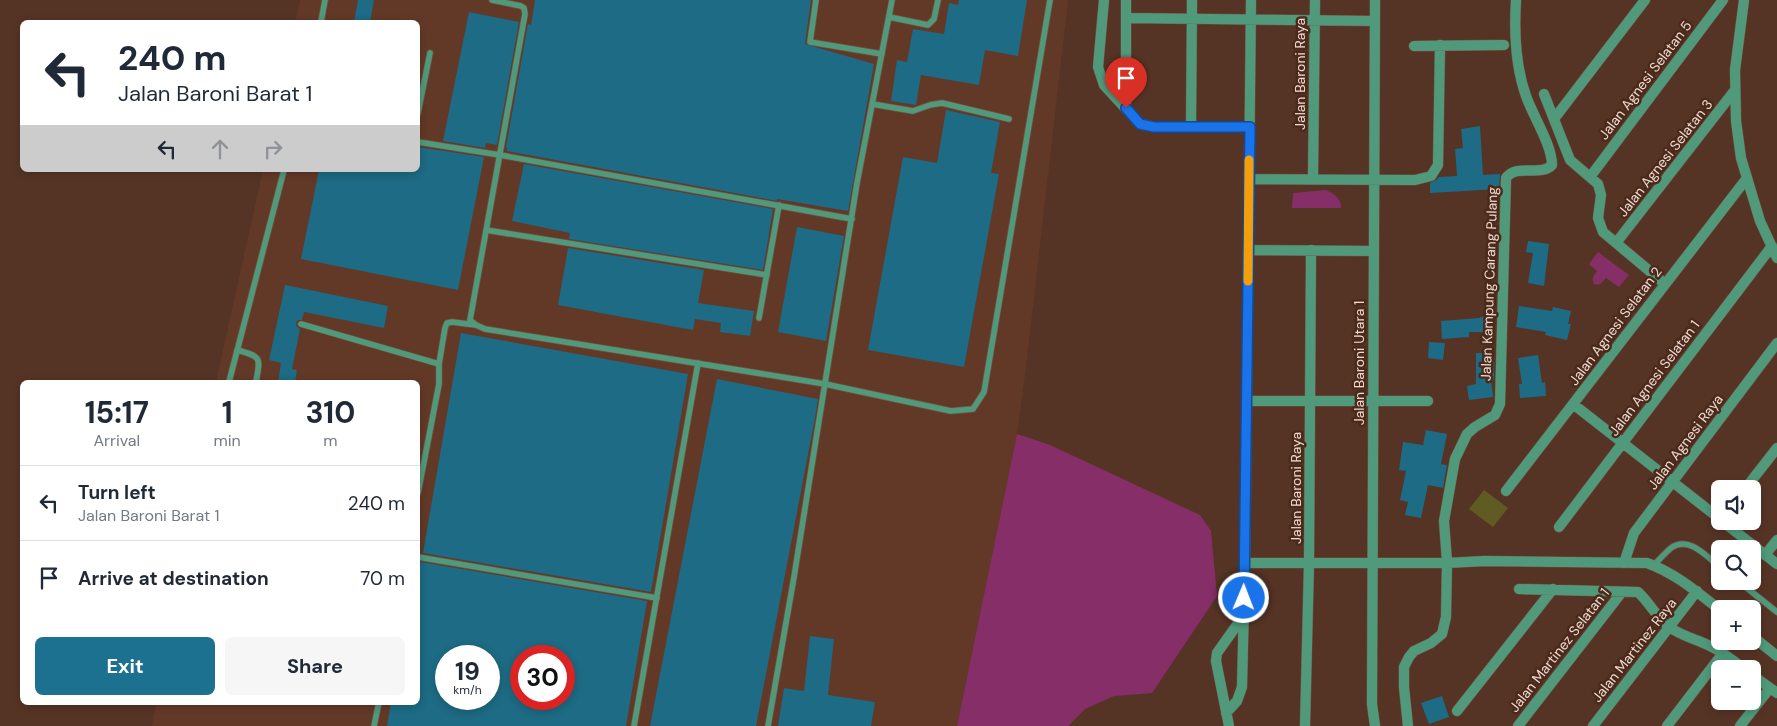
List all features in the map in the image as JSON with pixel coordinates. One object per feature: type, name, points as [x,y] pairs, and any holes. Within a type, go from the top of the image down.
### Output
[{"type":"street","points":[[1104,0],[1098,67],[1104,85],[1140,124],[1154,127],[1250,127]]},
{"type":"street","points":[[1126,0],[1126,108]]},
{"type":"street","points":[[1191,127],[1192,0]]},
{"type":"street","points":[[1226,713],[1237,701],[1242,687],[1251,0]]},
{"type":"street","name":"Jalan Baroni Raya","points":[[1313,179],[1314,0]]},
{"type":"street","name":"Jalan Baroni Utara 1","points":[[1375,0],[1372,563],[1372,704],[1375,726]]},
{"type":"street","name":"Jalan Kampung Carang Pulang","points":[[1447,563],[1444,520],[1455,459],[1467,434],[1495,415],[1500,404],[1506,178],[1515,170],[1547,168],[1552,165],[1548,148],[1526,96],[1519,71],[1515,25],[1516,0]]},
{"type":"street","points":[[1554,119],[1645,0]]},
{"type":"street","name":"Jalan Agnesi Selatan 5","points":[[1590,177],[1723,0]]},
{"type":"street","points":[[1744,0],[1735,70],[1736,121],[1741,158],[1760,221],[1777,258]]},
{"type":"street","points":[[1126,18],[1375,20]]},
{"type":"street","points":[[1414,46],[1504,45]]},
{"type":"street","points":[[1249,178],[1415,180],[1431,176],[1438,165],[1440,46]]},
{"type":"street","name":"Jalan Agnesi Selatan 3","points":[[1616,243],[1735,90]]},
{"type":"street","points":[[1544,94],[1570,160],[1598,184],[1601,195],[1598,218],[1603,232],[1665,284]]},
{"type":"street","name":"Jalan Agnesi Selatan 2","points":[[1506,491],[1747,178]]},
{"type":"street","name":"Jalan Agnesi Selatan 1","points":[[1559,527],[1772,246]]},
{"type":"street","points":[[1248,250],[1374,251]]},
{"type":"street","name":"Jalan Baroni Raya","points":[[1305,726],[1309,563],[1311,250]]},
{"type":"street","name":"Jalan Agnesi Raya","points":[[1624,563],[1634,533],[1777,343]]},
{"type":"street","points":[[1246,401],[1428,401]]},
{"type":"street","points":[[1573,404],[1711,512]]},
{"type":"street","points":[[1752,480],[1777,448]]},
{"type":"street","points":[[1734,530],[1777,564]]},
{"type":"street","points":[[1765,555],[1777,540]]},
{"type":"street","points":[[1245,564],[1447,563],[1484,561],[1647,563],[1664,568],[1711,603]]},
{"type":"street","points":[[1408,726],[1404,667],[1414,651],[1431,643],[1442,634],[1446,617],[1447,563]]},
{"type":"street","points":[[1519,589],[1638,592],[1646,600],[1654,613],[1669,626],[1686,637],[1709,645],[1732,660]]},
{"type":"street","points":[[1457,712],[1553,589]]},
{"type":"street","name":"Jalan Martinez Raya","points":[[1593,726],[1697,591]]},
{"type":"street","name":"Jalan Martinez Selatan 1","points":[[1518,726],[1622,592]]},
{"type":"street","points":[[1229,726],[1216,661],[1217,653],[1244,615]]},
{"type":"street","points":[[1761,643],[1777,656]]},
{"type":"street","points":[[1667,726],[1723,653]]},
{"type":"street","points":[[1740,726],[1773,690],[1761,681]]},
{"type":"lane","points":[[321,20],[325,0]]},
{"type":"lane","points":[[492,0],[521,6],[524,8],[525,14],[470,320],[485,329],[825,384],[951,411],[973,410],[984,392],[1050,0]]},
{"type":"lane","points":[[816,0],[810,44],[882,54]]},
{"type":"lane","points":[[768,726],[852,219],[892,0]]},
{"type":"lane","points":[[889,17],[928,24],[934,19],[938,0]]},
{"type":"lane","points":[[420,103],[430,52]]},
{"type":"lane","points":[[872,104],[913,111],[930,105],[942,104],[1009,119]]},
{"type":"lane","points":[[420,142],[852,219]]},
{"type":"lane","points":[[230,380],[283,172]]},
{"type":"lane","points":[[759,318],[778,206]]},
{"type":"lane","points":[[486,230],[767,275]]},
{"type":"lane","points":[[420,483],[439,384],[444,328],[447,323],[452,322],[476,325]]},
{"type":"lane","points":[[301,324],[440,364]]},
{"type":"lane","points":[[237,350],[255,355],[258,359],[260,363],[256,380]]},
{"type":"lane","points":[[634,726],[698,363]]},
{"type":"lane","points":[[1654,565],[1672,547],[1682,544],[1692,545],[1711,560]]},
{"type":"lane","points":[[420,557],[657,598]]},
{"type":"lane","points":[[1749,590],[1777,612]]},
{"type":"lane","points":[[374,726],[378,705]]},
{"type":"shaded area","points":[[300,0],[1068,0],[1017,434],[957,726],[152,726],[156,705],[420,705],[420,380],[216,380],[263,172],[420,172],[420,20],[295,20]]},
{"type":"shaded area","points":[[1326,190],[1339,199],[1341,208],[1292,208],[1293,193]]},
{"type":"shaded area","points":[[1598,252],[1629,275],[1619,287],[1606,278],[1600,284],[1594,284],[1593,279],[1597,271],[1589,264]]},
{"type":"shaded area","points":[[1017,434],[1050,445],[1200,515],[1211,531],[1217,596],[1152,693],[1114,696],[1085,709],[1068,726],[957,726]]},
{"type":"shaded area","points":[[1484,490],[1508,508],[1493,527],[1469,509]]},
{"type":"building","points":[[358,0],[374,0],[370,20],[354,20]]},
{"type":"building","points":[[535,0],[811,0],[805,44],[874,64],[848,211],[777,199],[777,201],[507,151],[506,147],[528,24],[531,25]]},
{"type":"building","points":[[959,0],[1027,0],[1018,56],[985,50],[979,85],[921,75],[916,105],[891,101],[897,60],[907,62],[913,29],[944,34],[949,3],[958,5]]},
{"type":"building","points":[[469,12],[519,22],[497,145],[486,143],[485,148],[443,141]]},
{"type":"building","points":[[946,110],[1000,122],[991,173],[999,174],[964,367],[868,350],[903,157],[937,163]]},
{"type":"building","points":[[1480,126],[1483,175],[1500,174],[1499,189],[1430,193],[1430,183],[1439,177],[1457,176],[1455,149],[1463,148],[1461,129]]},
{"type":"building","points":[[420,147],[484,157],[458,290],[301,259],[319,172],[420,172]]},
{"type":"building","points":[[524,164],[773,209],[763,270],[569,239],[570,233],[512,221]]},
{"type":"building","points":[[797,227],[844,236],[826,341],[778,332]]},
{"type":"building","points":[[1528,241],[1549,244],[1544,286],[1528,283],[1533,253],[1526,252]]},
{"type":"building","points":[[568,248],[704,270],[698,303],[754,311],[750,336],[720,332],[721,323],[695,319],[693,330],[558,305]]},
{"type":"building","points":[[285,285],[388,306],[384,328],[304,312],[302,320],[298,320],[296,323],[300,329],[292,369],[297,370],[295,380],[278,380],[281,363],[269,360]]},
{"type":"building","points":[[1519,306],[1552,311],[1553,307],[1571,311],[1568,324],[1571,324],[1567,340],[1545,335],[1546,332],[1516,327]]},
{"type":"building","points":[[1494,317],[1494,332],[1469,332],[1469,337],[1442,339],[1441,321]]},
{"type":"building","points":[[461,333],[688,374],[651,592],[423,553]]},
{"type":"building","points":[[1429,342],[1445,343],[1443,360],[1428,358]]},
{"type":"building","points":[[1476,353],[1494,353],[1494,380],[1491,380],[1493,397],[1469,400],[1467,386],[1476,384]]},
{"type":"building","points":[[1538,355],[1542,383],[1545,382],[1546,396],[1520,398],[1519,384],[1522,384],[1518,358]]},
{"type":"building","points":[[717,379],[818,399],[756,726],[650,726]]},
{"type":"building","points":[[1426,430],[1447,434],[1441,464],[1447,465],[1443,488],[1428,485],[1421,518],[1405,515],[1408,502],[1400,500],[1406,471],[1399,470],[1403,442],[1423,445]]},
{"type":"building","points":[[421,562],[647,601],[626,726],[387,726],[390,705],[420,705]]},
{"type":"building","points":[[810,636],[834,639],[828,695],[875,702],[871,726],[778,726],[784,688],[804,691]]},
{"type":"building","points":[[1442,696],[1449,717],[1429,724],[1421,703]]},
{"type":"slow traffic","points":[[1248,281],[1249,160]]},
{"type":"route","points":[[1126,108],[1140,124],[1154,127],[1250,127],[1244,598]]}]
